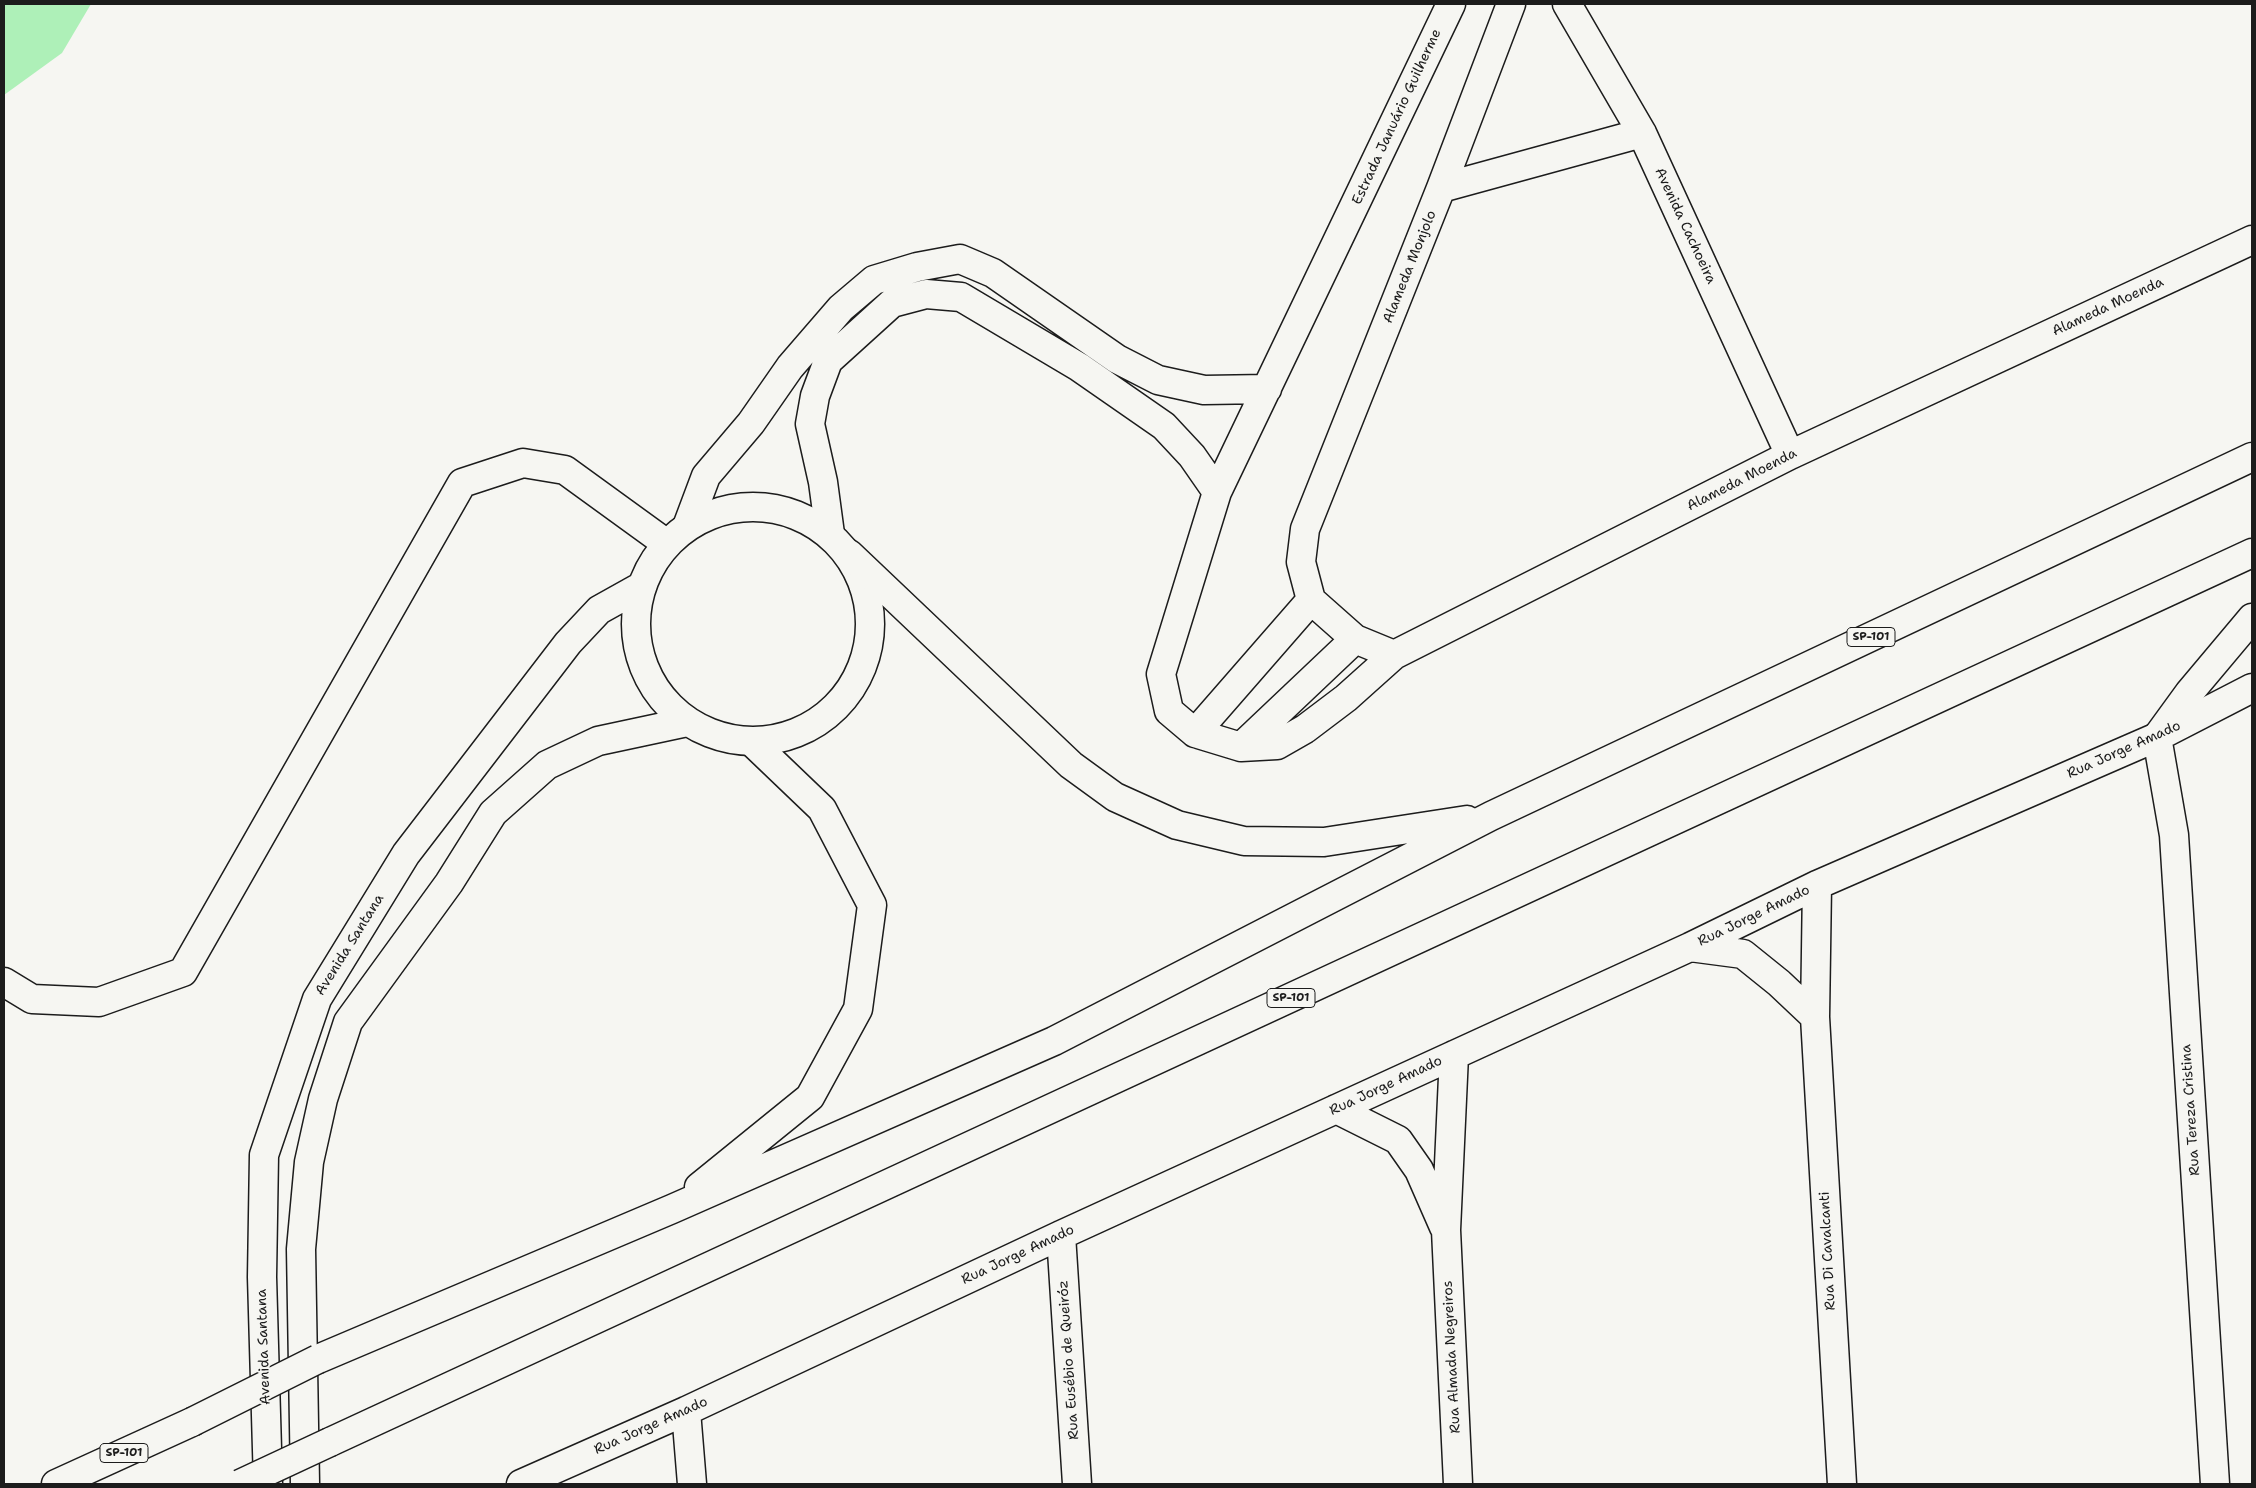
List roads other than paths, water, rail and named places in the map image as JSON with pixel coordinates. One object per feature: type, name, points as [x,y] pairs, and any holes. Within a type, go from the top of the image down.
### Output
[{"type":"main road","name":"Estrada Januário Guilherme","points":[[1195,733],[1169,711],[1161,674],[1217,492],[1450,4]]},
{"type":"main road","name":"Alameda Monjolo","points":[[1310,600],[1301,562],[1305,529],[1441,188],[1511,4]]},
{"type":"main road","name":"Avenida Cachoeira","points":[[1567,4],[1642,133],[1790,455]]},
{"type":"main road","points":[[1441,188],[1642,133]]},
{"type":"main road","name":"Alameda Moenda","points":[[1241,747],[1276,745],[1305,729],[1346,698],[1394,656],[1790,455],[2252,240]]},
{"type":"main road","points":[[688,524],[706,476],[751,423],[790,368],[842,308],[874,280],[917,267],[960,260],[993,273],[1117,360],[1158,380],[1204,390],[1267,389]]},
{"type":"main road","points":[[830,534],[823,482],[810,424],[815,396],[828,361],[892,303],[926,294],[961,297],[1079,367],[1164,426],[1192,456],[1217,492]]},
{"type":"main road","name":"SP-101","points":[[56,1484],[192,1422],[318,1359],[672,1209],[1054,1041],[1491,816],[2252,457]]},
{"type":"main road","points":[[4,982],[32,999],[100,1002],[183,972],[462,483],[523,463],[565,470],[667,544]]},
{"type":"main road","points":[[849,554],[868,593],[872,636],[859,678],[833,712],[795,735],[752,742],[718,737],[687,722],[664,702],[644,668],[637,646],[635,616],[642,586],[667,544],[688,524],[712,514],[753,506],[794,513],[830,534],[1071,765],[1115,797],[1177,825],[1244,841],[1324,842],[1491,816]]},
{"type":"main road","name":"SP-101","points":[[240,1484],[2252,553]]},
{"type":"main road","name":"Avenida Santana","points":[[268,1484],[262,1277],[264,1155],[317,999],[406,854],[568,643],[599,610],[642,586]]},
{"type":"main road","points":[[1355,639],[1241,747],[1195,733],[1310,600],[1355,639],[1394,656]]},
{"type":"main road","points":[[2157,737],[2189,694],[2252,618]]},
{"type":"main road","name":"Rua Jorge Amado","points":[[520,1484],[686,1411],[1061,1235],[1817,886],[2157,737],[2252,688]]},
{"type":"main road","points":[[305,1484],[301,1249],[309,1162],[323,1099],[348,1022],[449,883],[493,813],[548,765],[598,741],[687,722]]},
{"type":"main road","name":"Rua Tereza Cristina","points":[[2157,737],[2174,835],[2215,1484]]},
{"type":"main road","points":[[672,1209],[810,1097],[858,1009],[872,906],[822,809],[752,742]]},
{"type":"main road","name":"Rua Di Cavalcanti","points":[[1817,886],[1815,1017],[1842,1484]]},
{"type":"main road","points":[[1690,946],[1743,954],[1779,983],[1815,1017]]},
{"type":"main road","name":"Rua Almada Negreiros","points":[[1454,1055],[1446,1230],[1458,1484]]},
{"type":"main road","name":"Rua Almada Negreiros","points":[[1336,1109],[1398,1140],[1418,1170],[1446,1230]]},
{"type":"main road","name":"Rua Eusébio de Queiróz","points":[[1061,1235],[1076,1484]]},
{"type":"main road","points":[[686,1411],[692,1484]]}]
